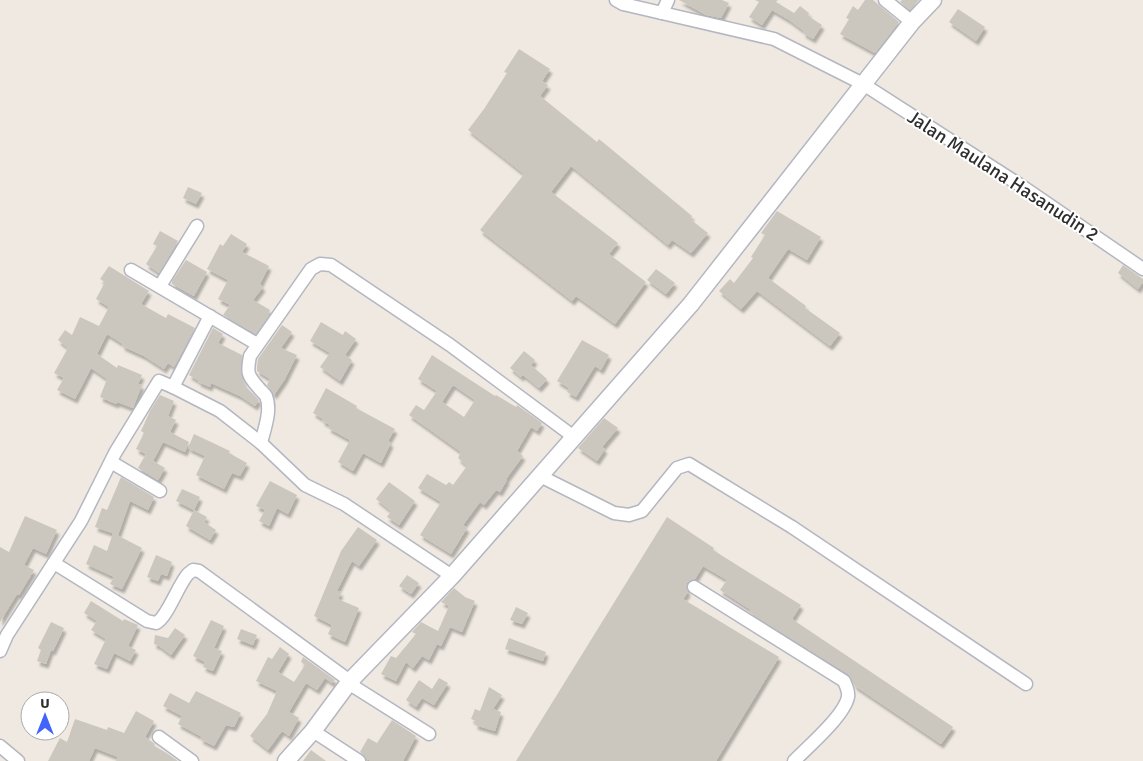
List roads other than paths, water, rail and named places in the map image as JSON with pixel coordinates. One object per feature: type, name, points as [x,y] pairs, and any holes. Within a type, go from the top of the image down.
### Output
[{"type":"street","points":[[662,13],[668,0]]},
{"type":"street","points":[[885,0],[912,22]]},
{"type":"street","points":[[286,761],[313,731],[350,681],[452,576],[691,304],[912,22],[932,0]]},
{"type":"street","name":"Jalan Maulana Hasanudin 2","points":[[621,1],[662,13],[774,39],[863,84],[1023,187],[1143,269]]},
{"type":"street","points":[[160,286],[197,226]]},
{"type":"street","points":[[261,443],[268,412],[267,403],[266,396],[249,378],[247,369],[250,356],[311,269],[320,264],[332,265],[450,345],[574,437]]},
{"type":"street","points":[[131,270],[257,344]]},
{"type":"street","points":[[173,387],[210,316]]},
{"type":"street","points":[[0,651],[4,633],[54,563],[81,521],[111,462],[159,381],[220,411],[261,443],[305,485],[344,504],[452,576]]},
{"type":"street","points":[[111,462],[160,491]]},
{"type":"street","points":[[540,476],[614,513],[629,515],[642,511],[677,468],[689,464],[792,527],[1026,684]]},
{"type":"street","points":[[54,563],[147,621],[156,623],[160,621],[188,574],[193,570],[199,571],[350,681],[356,688],[428,734]]},
{"type":"street","points":[[694,588],[844,681],[848,690],[845,705],[825,730],[794,761]]},
{"type":"street","points":[[313,731],[359,761]]},
{"type":"street","points":[[159,737],[192,761]]},
{"type":"street","points":[[0,746],[18,761]]}]
